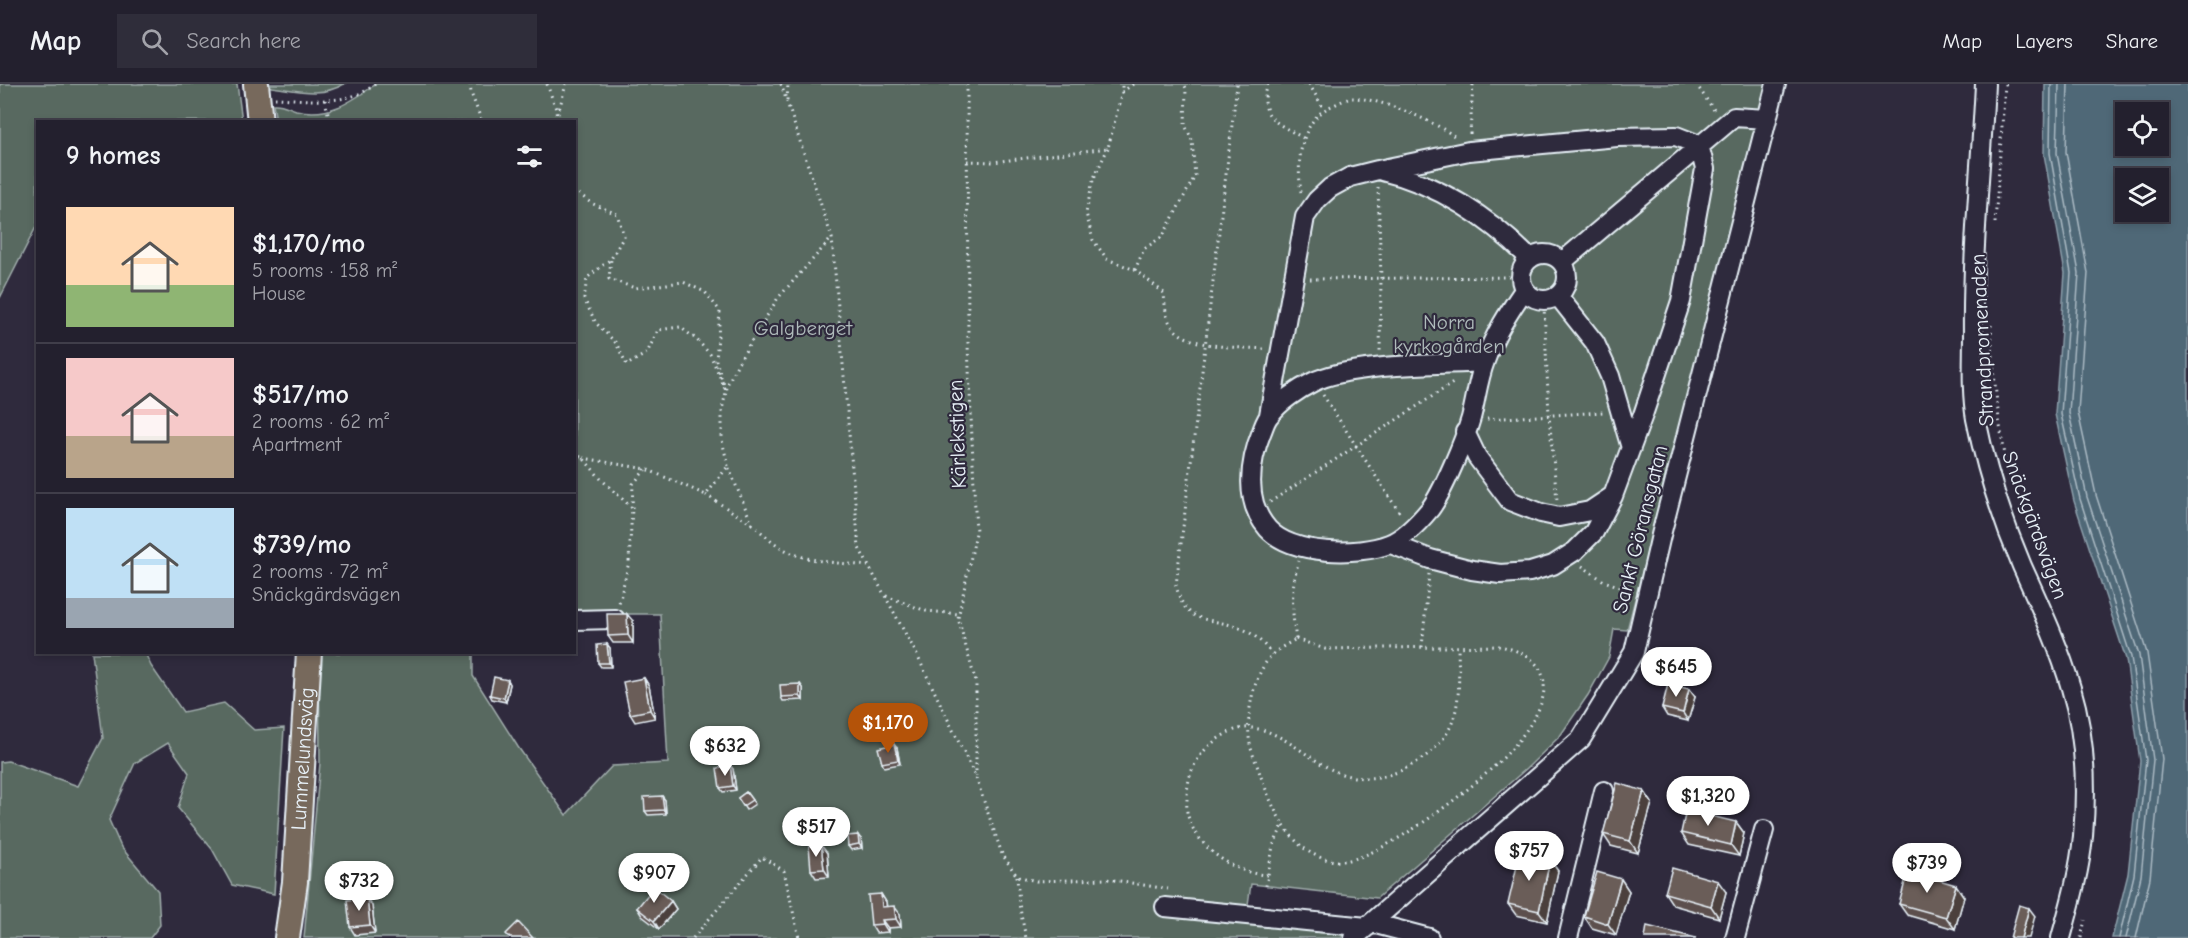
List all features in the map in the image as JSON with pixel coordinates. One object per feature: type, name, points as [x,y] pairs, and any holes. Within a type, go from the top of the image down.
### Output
[{"type":"main road","points":[[260,120],[261,91]]},
{"type":"main road","name":"Lummelundsväg","points":[[287,938],[295,882],[309,654]]},
{"type":"street","name":"Sankt Göransgatan","points":[[1364,929],[1581,739],[1634,652],[1776,84]]},
{"type":"street","name":"Snäckgärdsvägen","points":[[1985,84],[1982,157],[1974,243],[1973,349],[1976,416],[1986,461],[2001,508],[2021,563],[2053,635],[2072,689],[2081,735],[2085,792],[2083,837],[2074,888],[2061,938]]},
{"type":"street","points":[[1562,262],[1734,117],[1767,119]]},
{"type":"street","points":[[1551,298],[1567,284],[1566,269],[1562,262],[1543,254],[1530,259],[1522,270],[1522,283],[1484,362],[1468,426],[1447,476],[1431,508],[1411,529],[1391,544],[1342,552],[1304,548],[1284,541],[1269,530],[1256,511],[1251,494],[1251,469],[1257,443],[1269,415],[1305,217],[1317,200],[1330,188],[1350,177],[1469,151],[1617,137],[1676,136],[1699,145]]},
{"type":"street","points":[[1391,544],[1430,559],[1472,570],[1500,574],[1530,572],[1553,565],[1575,551],[1594,532],[1613,496],[1681,301],[1705,169],[1699,145]]},
{"type":"street","points":[[1377,170],[1404,176],[1438,190],[1481,217],[1519,247],[1530,259]]},
{"type":"street","points":[[1522,283],[1529,295],[1551,298],[1595,343],[1610,376],[1631,448]]},
{"type":"street","points":[[1269,415],[1314,382],[1340,374],[1484,362]]},
{"type":"street","points":[[1468,426],[1476,457],[1510,501],[1541,513],[1559,516],[1590,511],[1613,496]]},
{"type":"street","points":[[576,620],[615,620]]},
{"type":"street","points":[[1568,938],[1604,791]]},
{"type":"street","points":[[1735,938],[1764,830]]},
{"type":"street","points":[[1165,907],[1429,938]]},
{"type":"path","points":[[369,84],[369,89]]},
{"type":"path","points":[[261,91],[336,100],[369,89],[375,84]]},
{"type":"path","points":[[470,84],[481,120]]},
{"type":"path","points":[[547,84],[557,119]]},
{"type":"path","points":[[557,119],[566,84]]},
{"type":"path","points":[[781,84],[832,238],[859,549],[916,653],[976,778],[1002,854],[1017,876],[1019,904],[1026,938]]},
{"type":"path","points":[[787,103],[788,84]]},
{"type":"path","name":"Kärlekstigen","points":[[967,84],[968,345],[976,533],[958,618],[976,683],[976,778]]},
{"type":"path","points":[[1122,84],[1108,148],[1093,180],[1086,213],[1093,240],[1107,259],[1135,270],[1164,293],[1165,309],[1170,324],[1186,337],[1207,344],[1281,350]]},
{"type":"path","points":[[1122,92],[1132,84]]},
{"type":"path","points":[[1135,270],[1144,249],[1162,236],[1195,176],[1192,140],[1185,125],[1186,88],[1184,84]]},
{"type":"path","points":[[1237,84],[1176,585],[1179,600],[1187,611],[1202,620],[1239,628],[1256,637],[1272,654]]},
{"type":"path","points":[[1268,84],[1265,93],[1265,108],[1270,118],[1303,138]]},
{"type":"path","points":[[1309,84],[1324,109]]},
{"type":"path","points":[[1469,151],[1473,84]]},
{"type":"path","points":[[1696,84],[1724,124]]},
{"type":"path","name":"Strandpromenaden","points":[[1994,226],[2005,84]]},
{"type":"path","points":[[1305,217],[1300,186],[1300,153],[1303,138],[1313,120],[1324,109],[1350,98],[1379,103],[1410,113],[1452,135],[1469,151]]},
{"type":"path","points":[[325,99],[330,120]]},
{"type":"path","points":[[967,160],[993,162],[1108,148]]},
{"type":"path","points":[[1377,170],[1381,278],[1379,369]]},
{"type":"path","points":[[576,192],[591,203],[617,214],[624,237],[611,259],[586,278],[584,299],[596,323],[616,343],[627,365],[647,353],[658,330],[680,327],[710,354],[726,391]]},
{"type":"path","points":[[752,524],[728,466],[722,440],[722,410],[726,391],[738,363],[778,298],[832,238]]},
{"type":"path","points":[[611,259],[609,279],[635,288],[683,282],[705,292],[720,311],[716,361],[726,391]]},
{"type":"path","points":[[1294,279],[1381,278],[1522,283]]},
{"type":"path","points":[[1551,298],[1550,415],[1559,516]]},
{"type":"path","name":"Strandpromenaden","points":[[1991,322],[1996,401],[2006,464],[2016,498]]},
{"type":"path","points":[[1256,511],[1484,362]]},
{"type":"path","points":[[1314,382],[1411,529]]},
{"type":"path","points":[[1468,426],[1550,415],[1620,411]]},
{"type":"path","points":[[576,455],[646,469],[706,495],[752,524],[793,554],[869,567]]},
{"type":"path","points":[[583,458],[601,479],[632,508]]},
{"type":"path","points":[[706,495],[728,466]]},
{"type":"path","points":[[615,620],[629,562],[633,484],[646,469]]},
{"type":"path","points":[[1296,639],[1292,613],[1296,570],[1304,548]]},
{"type":"path","points":[[1575,551],[1580,564],[1604,580],[1647,596]]},
{"type":"path","points":[[1422,647],[1430,559]]},
{"type":"path","points":[[885,595],[926,611],[959,614]]},
{"type":"path","points":[[1296,639],[1325,649],[1500,646],[1520,651],[1530,657],[1543,678],[1542,703],[1515,745],[1490,770],[1433,816],[1361,858],[1337,862],[1315,855],[1300,845],[1283,825],[1269,796],[1251,747],[1247,726],[1252,694],[1263,668],[1272,654],[1296,639]]},
{"type":"path","points":[[1267,875],[1226,862],[1197,834],[1187,815],[1187,787],[1191,770],[1203,750],[1225,734],[1247,726],[1294,744],[1342,774],[1371,779],[1389,776],[1410,767],[1429,754],[1444,737],[1456,715],[1459,692],[1458,647]]},
{"type":"path","points":[[1266,886],[1273,846],[1283,825]]},
{"type":"path","points":[[693,938],[762,857],[784,871],[799,938]]},
{"type":"path","points":[[1017,876],[1036,881],[1107,879],[1174,890]]},
{"type":"path","points":[[2081,938],[2086,916]]},
{"type":"green space","points":[[0,84],[237,84],[242,120],[36,120],[36,227],[0,298]]},
{"type":"green space","points":[[270,84],[344,84],[317,92],[271,87]]},
{"type":"green space","points":[[376,84],[1769,84],[1627,630],[1614,629],[1609,657],[1588,695],[1560,736],[1526,769],[1377,898],[1251,884],[1246,918],[1337,924],[1345,934],[1341,938],[304,938],[320,763],[319,654],[473,654],[473,676],[518,747],[566,815],[612,766],[668,763],[660,614],[576,614],[576,120],[276,120],[273,104],[296,110],[318,112],[339,107]]},
{"type":"green space","points":[[92,654],[145,654],[151,666],[183,712],[224,703],[254,730],[284,728],[274,894],[232,885],[212,849],[178,808],[189,773],[168,743],[135,763],[109,820],[121,847],[158,891],[160,925],[150,938],[0,938],[0,762],[8,761],[78,786],[103,738]]},
{"type":"water","points":[[2045,84],[2188,84],[2188,938],[2112,938],[2128,874],[2140,761],[2126,659],[2074,501],[2055,414],[2065,273],[2044,154]]},
{"type":"building","points":[[607,614],[627,614],[628,635],[608,636]]},
{"type":"building","points":[[607,644],[609,663],[598,663],[597,645]]},
{"type":"building","points":[[494,677],[508,680],[504,698],[490,695]]},
{"type":"building","points":[[644,678],[650,710],[630,714],[623,682]]},
{"type":"building","points":[[800,684],[800,696],[781,697],[780,685]]},
{"type":"building","points":[[1668,684],[1689,689],[1683,713],[1662,708]]},
{"type":"building","points":[[894,744],[898,760],[882,763],[878,748]]},
{"type":"building","points":[[730,765],[733,786],[720,788],[717,768]]},
{"type":"building","points":[[1617,783],[1644,791],[1630,841],[1603,834]]},
{"type":"building","points":[[746,792],[752,800],[743,806],[738,798]]},
{"type":"building","points":[[662,796],[664,810],[645,811],[644,797]]},
{"type":"building","points":[[1686,810],[1736,822],[1731,845],[1681,833]]},
{"type":"building","points":[[858,835],[859,844],[848,846],[847,836]]},
{"type":"building","points":[[821,845],[824,869],[811,870],[809,846]]},
{"type":"building","points":[[1520,853],[1550,860],[1539,911],[1508,904]]},
{"type":"building","points":[[1672,868],[1718,881],[1711,906],[1665,893]]},
{"type":"building","points":[[1908,871],[1956,885],[1946,917],[1899,904]]},
{"type":"building","points":[[1597,872],[1621,879],[1608,924],[1584,916]]},
{"type":"building","points":[[654,887],[671,901],[654,921],[637,908]]},
{"type":"building","points":[[881,894],[882,907],[894,906],[896,919],[882,920],[883,924],[871,925],[868,895]]},
{"type":"building","points":[[367,898],[370,925],[350,927],[347,900]]},
{"type":"building","points":[[2019,905],[2029,908],[2021,938],[2010,938]]},
{"type":"building","points":[[518,922],[533,938],[510,938],[506,934]]},
{"type":"building","points":[[1647,926],[1696,938],[1645,938]]},
{"type":"park label","name":"Galgberget","points":[[803,328]]},
{"type":"park label","name":"Norra kyrkogården","points":[[1449,334]]}]
